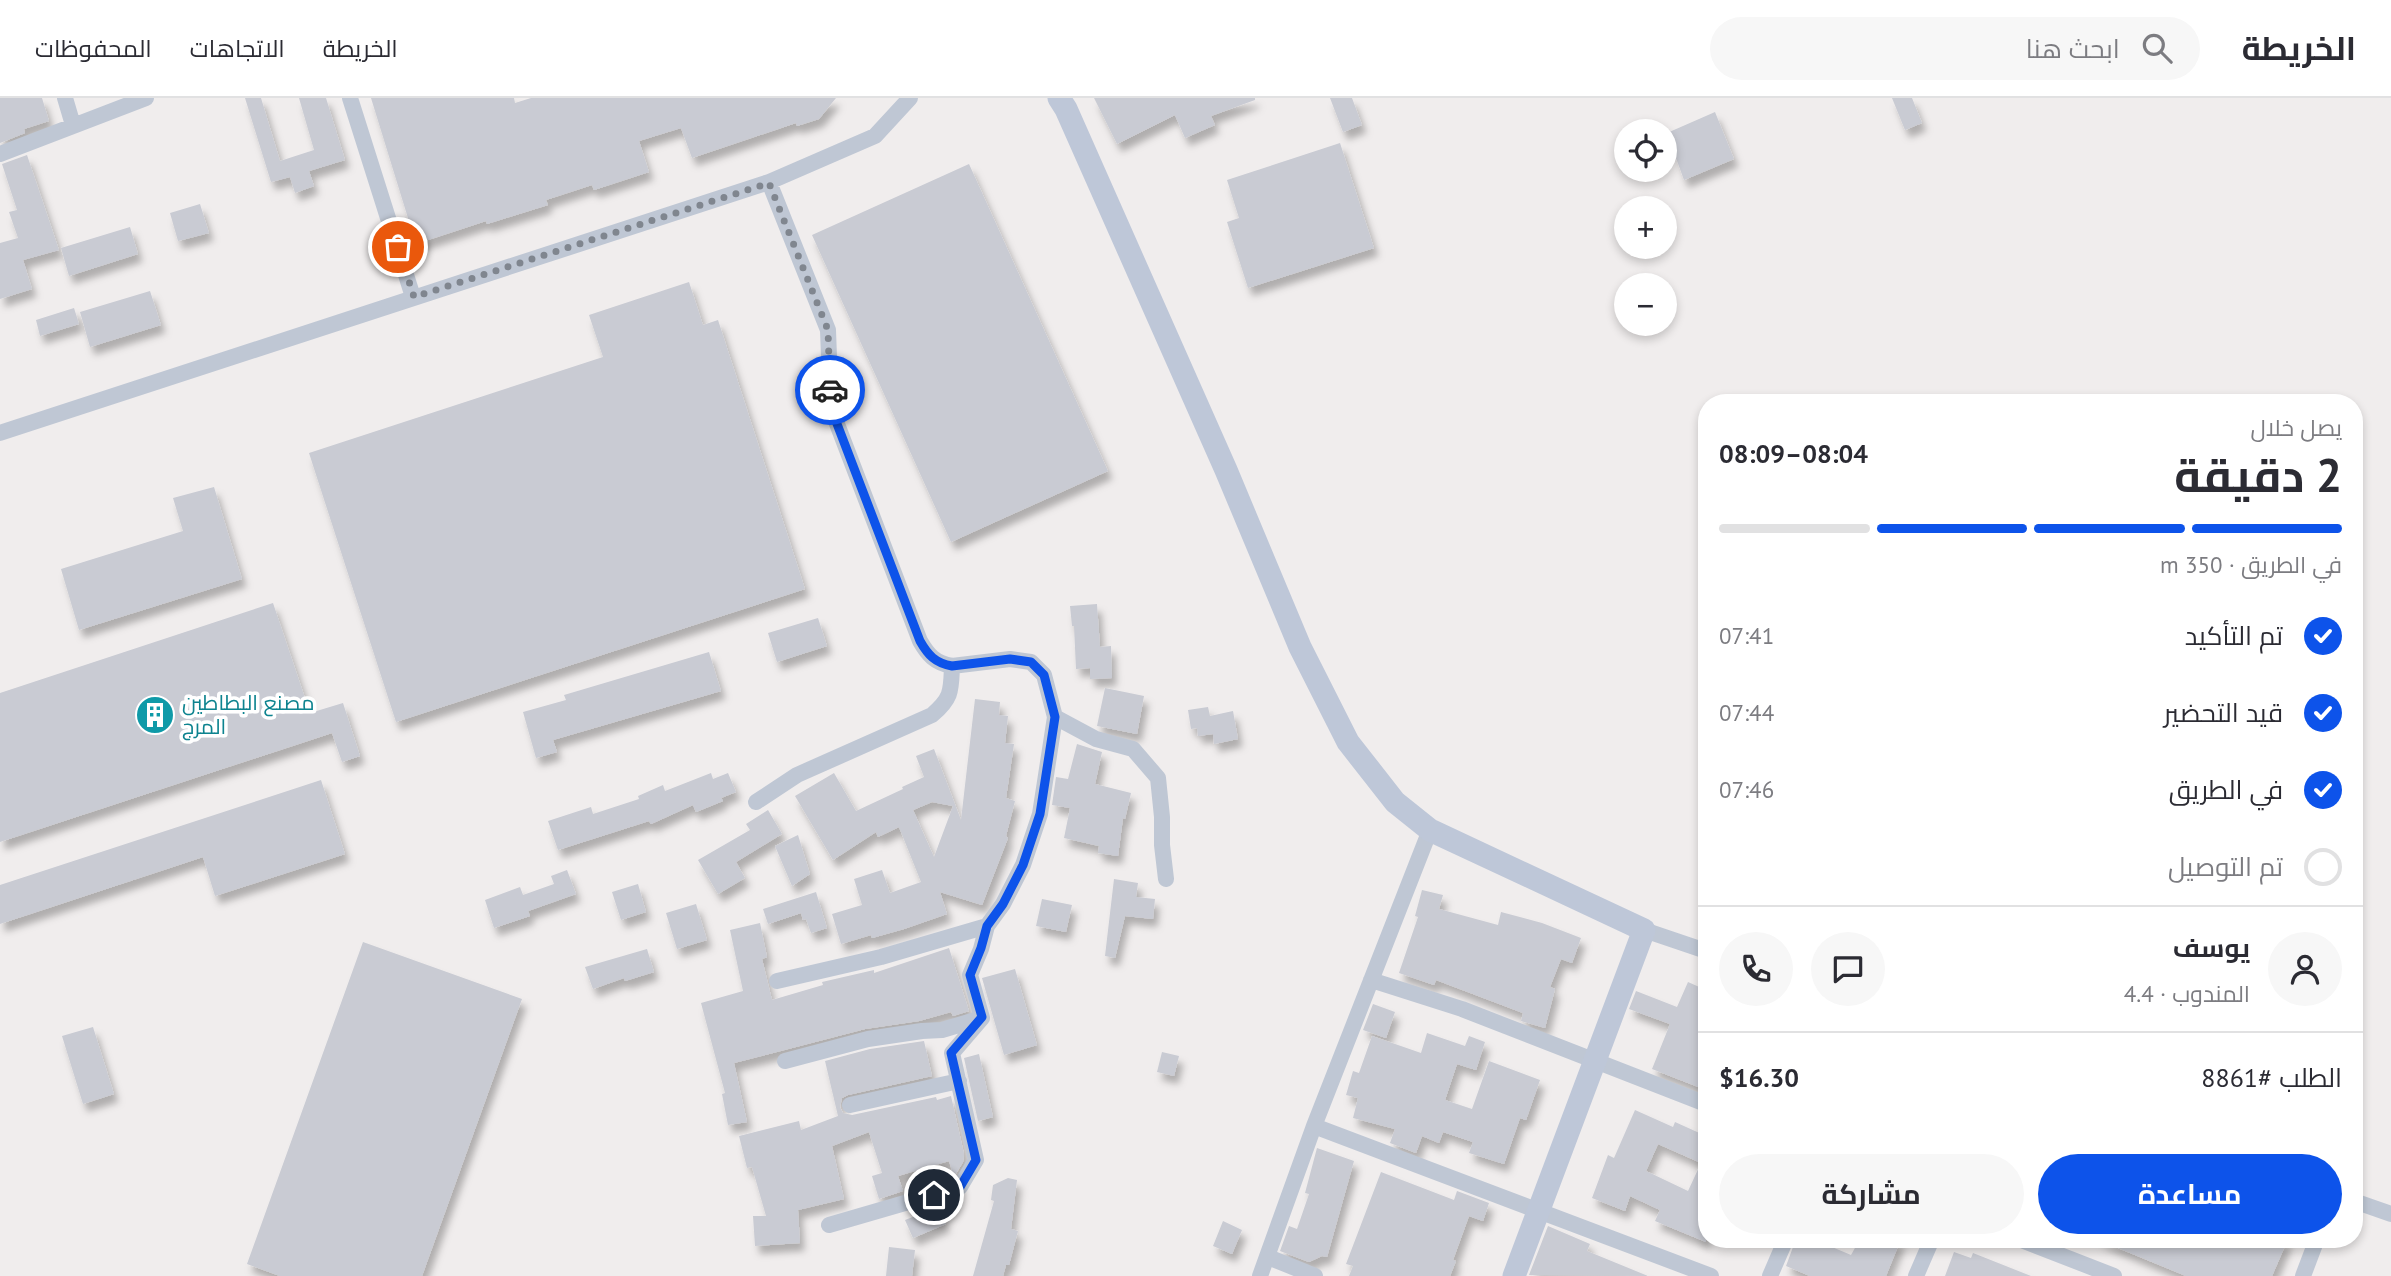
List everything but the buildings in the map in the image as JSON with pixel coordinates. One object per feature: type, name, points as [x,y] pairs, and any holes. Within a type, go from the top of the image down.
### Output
[{"type":"street","points":[[65,98],[73,125]]},
{"type":"street","points":[[0,154],[146,98]]},
{"type":"street","points":[[350,98],[414,297]]},
{"type":"street","points":[[0,433],[769,183],[874,136],[910,98]]},
{"type":"street","points":[[1059,98],[1150,295],[1270,578],[1327,701],[1348,742],[1367,768],[1395,802],[1430,830],[1644,930],[1698,948]]},
{"type":"street","points":[[769,183],[828,330],[834,416],[920,641],[929,656],[942,664],[952,666],[1010,659],[1031,662],[1044,675],[1055,717],[1040,814],[1023,865],[1003,904],[987,926],[970,975],[982,1017]]},
{"type":"street","points":[[756,802],[797,775],[932,715],[945,704],[951,693],[952,666]]},
{"type":"street","points":[[1055,717],[1096,739],[1133,749],[1158,778],[1162,817],[1161,845],[1166,879]]},
{"type":"street","points":[[1260,1276],[1314,1126],[1430,830]]},
{"type":"street","points":[[777,981],[881,957],[987,926]]},
{"type":"street","points":[[1514,1276],[1644,930]]},
{"type":"street","points":[[1371,980],[1462,1009],[1698,1101]]},
{"type":"street","points":[[785,1061],[868,1039],[942,1030],[982,1017]]},
{"type":"street","points":[[829,1226],[960,1187],[976,1160],[951,1053],[982,1017]]},
{"type":"street","points":[[850,1105],[959,1081]]},
{"type":"street","points":[[1314,1126],[1711,1276]]},
{"type":"street","points":[[2363,1204],[2391,1214]]},
{"type":"street","points":[[1770,1276],[1782,1248]]},
{"type":"street","points":[[1916,1276],[1928,1248]]},
{"type":"street","points":[[2042,1248],[2114,1276]]},
{"type":"street","points":[[2303,1276],[2314,1248]]},
{"type":"street","points":[[1268,1257],[1315,1276]]},
{"type":"way so far","points":[[398,247],[414,297],[769,183],[828,330],[830,390]]},
{"type":"place","name":"مصنع البطاطين المرج","points":[[155,715]]},
{"type":"route","points":[[830,390],[834,416],[920,641],[929,656],[942,664],[952,666],[1010,659],[1031,662],[1044,675],[1055,717],[1040,814],[1023,865],[1003,904],[987,926],[970,975],[982,1017],[951,1053],[976,1160],[960,1187],[934,1195]]}]
